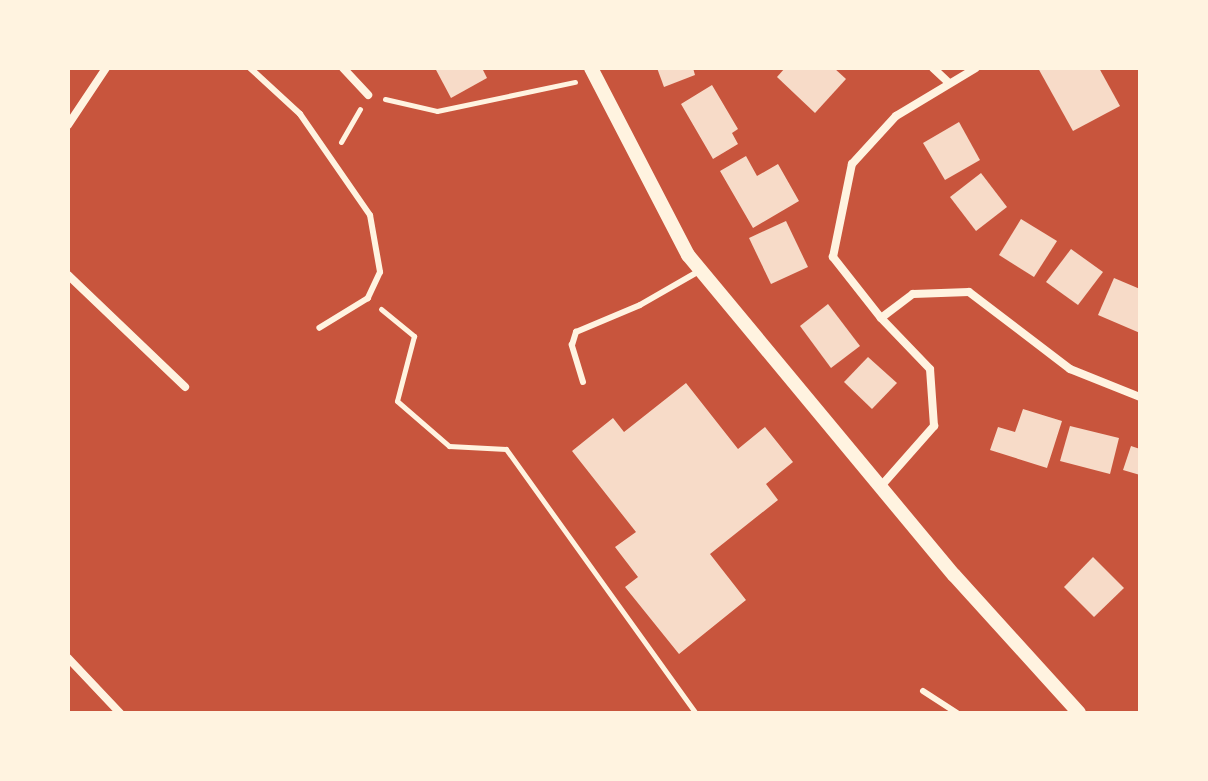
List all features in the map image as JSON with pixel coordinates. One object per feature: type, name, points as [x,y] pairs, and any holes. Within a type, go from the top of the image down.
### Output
[{"type":"street","points":[[68,125],[106,68]]},
{"type":"street","points":[[343,68],[368,95]]},
{"type":"street","points":[[933,68],[948,82]]},
{"type":"street","points":[[882,485],[934,426],[930,369],[881,318],[833,257],[852,164],[896,116],[948,82],[976,68]]},
{"type":"street","points":[[594,73],[688,255],[954,575],[1079,713]]},
{"type":"street","points":[[68,275],[185,387]]},
{"type":"street","points":[[881,318],[913,294],[969,292],[1070,369],[1140,397]]},
{"type":"street","points":[[68,658],[120,713]]},
{"type":"lane","points":[[250,68],[300,114],[370,215],[380,272],[368,298],[319,328]]},
{"type":"lane","points":[[583,382],[572,345],[576,332],[640,305],[701,270]]},
{"type":"lane","points":[[923,691],[957,713]]},
{"type":"path","points":[[327,153],[341,142],[368,95],[437,111],[594,73]]},
{"type":"path","points":[[368,298],[414,336],[397,401],[449,446],[506,449],[696,713]]},
{"type":"building","points":[[435,68],[482,68],[487,78],[451,98]]},
{"type":"building","points":[[657,68],[693,68],[695,75],[664,87]]},
{"type":"building","points":[[785,68],[834,68],[846,79],[815,113],[777,77]]},
{"type":"building","points":[[1038,68],[1099,68],[1120,106],[1073,131]]},
{"type":"building","points":[[712,85],[738,129],[732,133],[738,144],[713,159],[681,104]]},
{"type":"building","points":[[959,122],[980,160],[945,180],[923,143]]},
{"type":"building","points":[[746,156],[757,176],[778,164],[799,201],[753,228],[720,171]]},
{"type":"building","points":[[981,173],[1007,207],[976,231],[950,197]]},
{"type":"building","points":[[1021,219],[1057,241],[1034,277],[999,255]]},
{"type":"building","points":[[786,221],[808,267],[771,284],[749,238]]},
{"type":"building","points":[[1071,249],[1103,272],[1078,305],[1046,282]]},
{"type":"building","points":[[1114,278],[1140,289],[1140,333],[1098,315]]},
{"type":"building","points":[[828,304],[860,346],[831,368],[800,326]]},
{"type":"building","points":[[868,357],[897,383],[872,409],[844,382]]},
{"type":"building","points":[[686,383],[738,449],[765,427],[793,462],[766,484],[778,500],[710,554],[746,600],[679,654],[625,587],[638,577],[615,547],[636,532],[572,451],[613,418],[624,432]]},
{"type":"building","points":[[1023,409],[1062,421],[1047,468],[990,450],[998,427],[1015,432]]},
{"type":"building","points":[[1070,426],[1119,438],[1110,474],[1060,461]]},
{"type":"building","points":[[1131,446],[1140,449],[1140,475],[1123,470]]},
{"type":"building","points":[[1093,557],[1124,588],[1094,617],[1064,587]]}]
